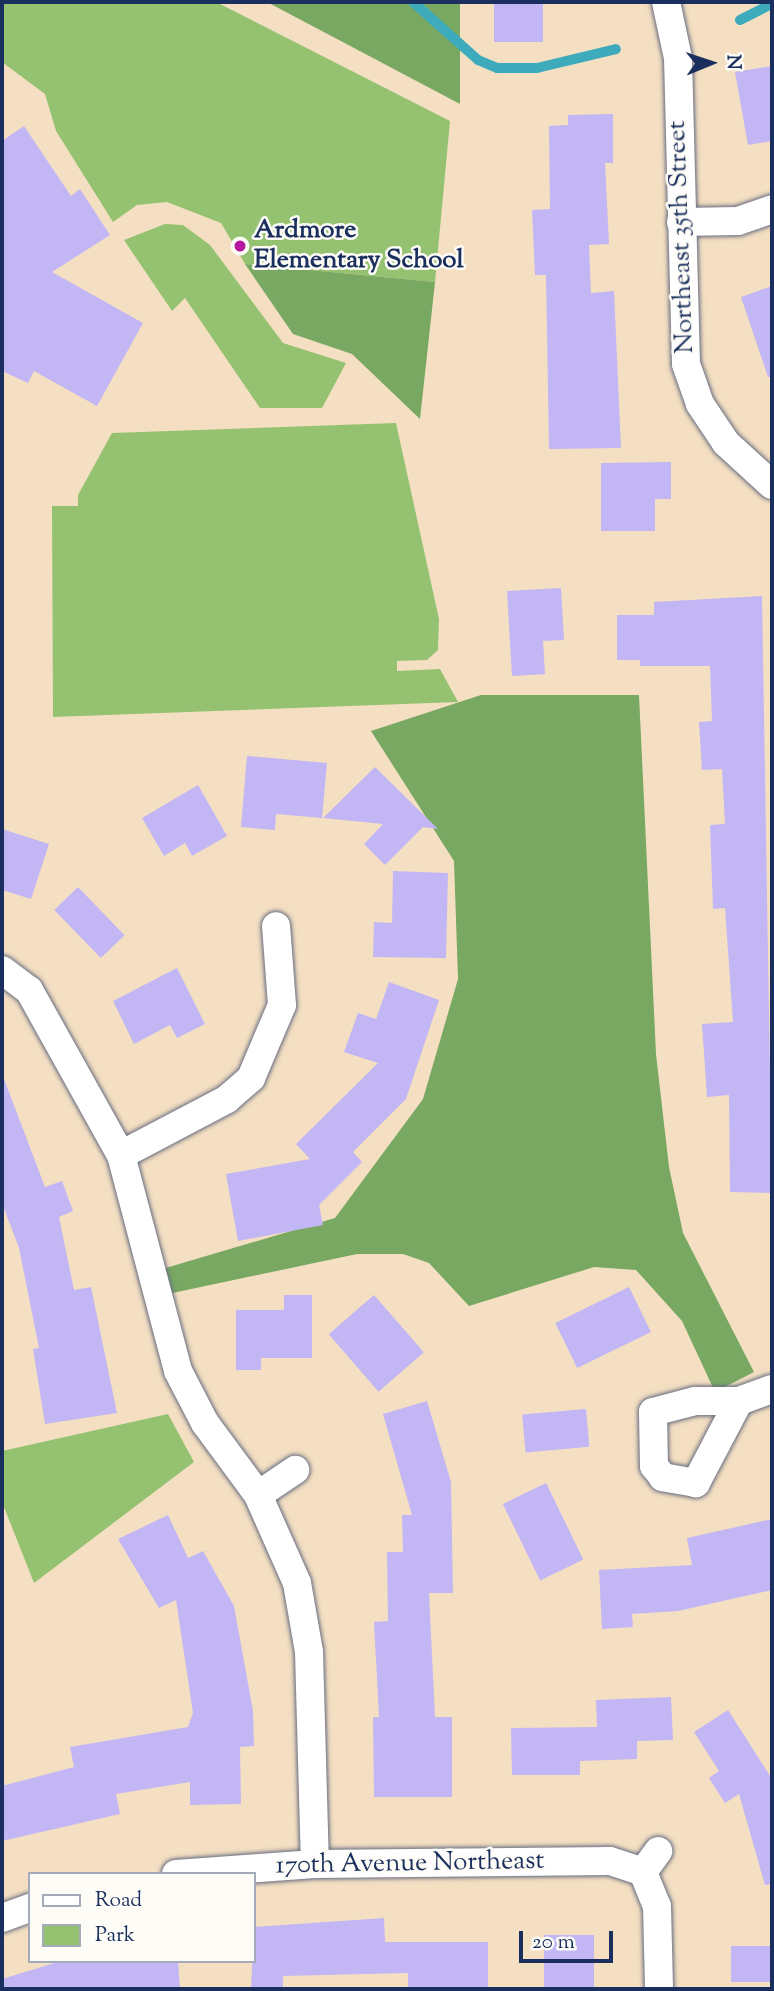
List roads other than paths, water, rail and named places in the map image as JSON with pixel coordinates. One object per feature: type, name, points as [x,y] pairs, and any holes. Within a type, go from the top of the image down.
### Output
[{"type":"street","name":"Northeast 35th Street","points":[[666,2],[678,58],[686,364],[700,404],[726,443],[772,485]]},
{"type":"street","points":[[681,222],[738,221],[772,209]]},
{"type":"street","points":[[121,1155],[227,1099],[251,1078],[282,1005],[276,926]]},
{"type":"street","points":[[2,970],[29,990],[121,1155],[178,1371],[205,1423],[258,1495],[297,1583],[309,1652],[316,1864]]},
{"type":"street","points":[[739,1401],[772,1389]]},
{"type":"street","points":[[258,1495],[295,1470]]},
{"type":"street","name":"170th Avenue Northeast","points":[[204,1872],[316,1864],[650,1861],[657,1906],[659,1989]]},
{"type":"street","points":[[2,1918],[28,1909]]},
{"type":"waterway","points":[[413,2],[478,60],[497,68],[537,68],[616,49]]},
{"type":"waterway","points":[[740,20],[772,4]]},
{"type":"place","name":"Ardmore Elementary School","points":[[240,246]]}]
